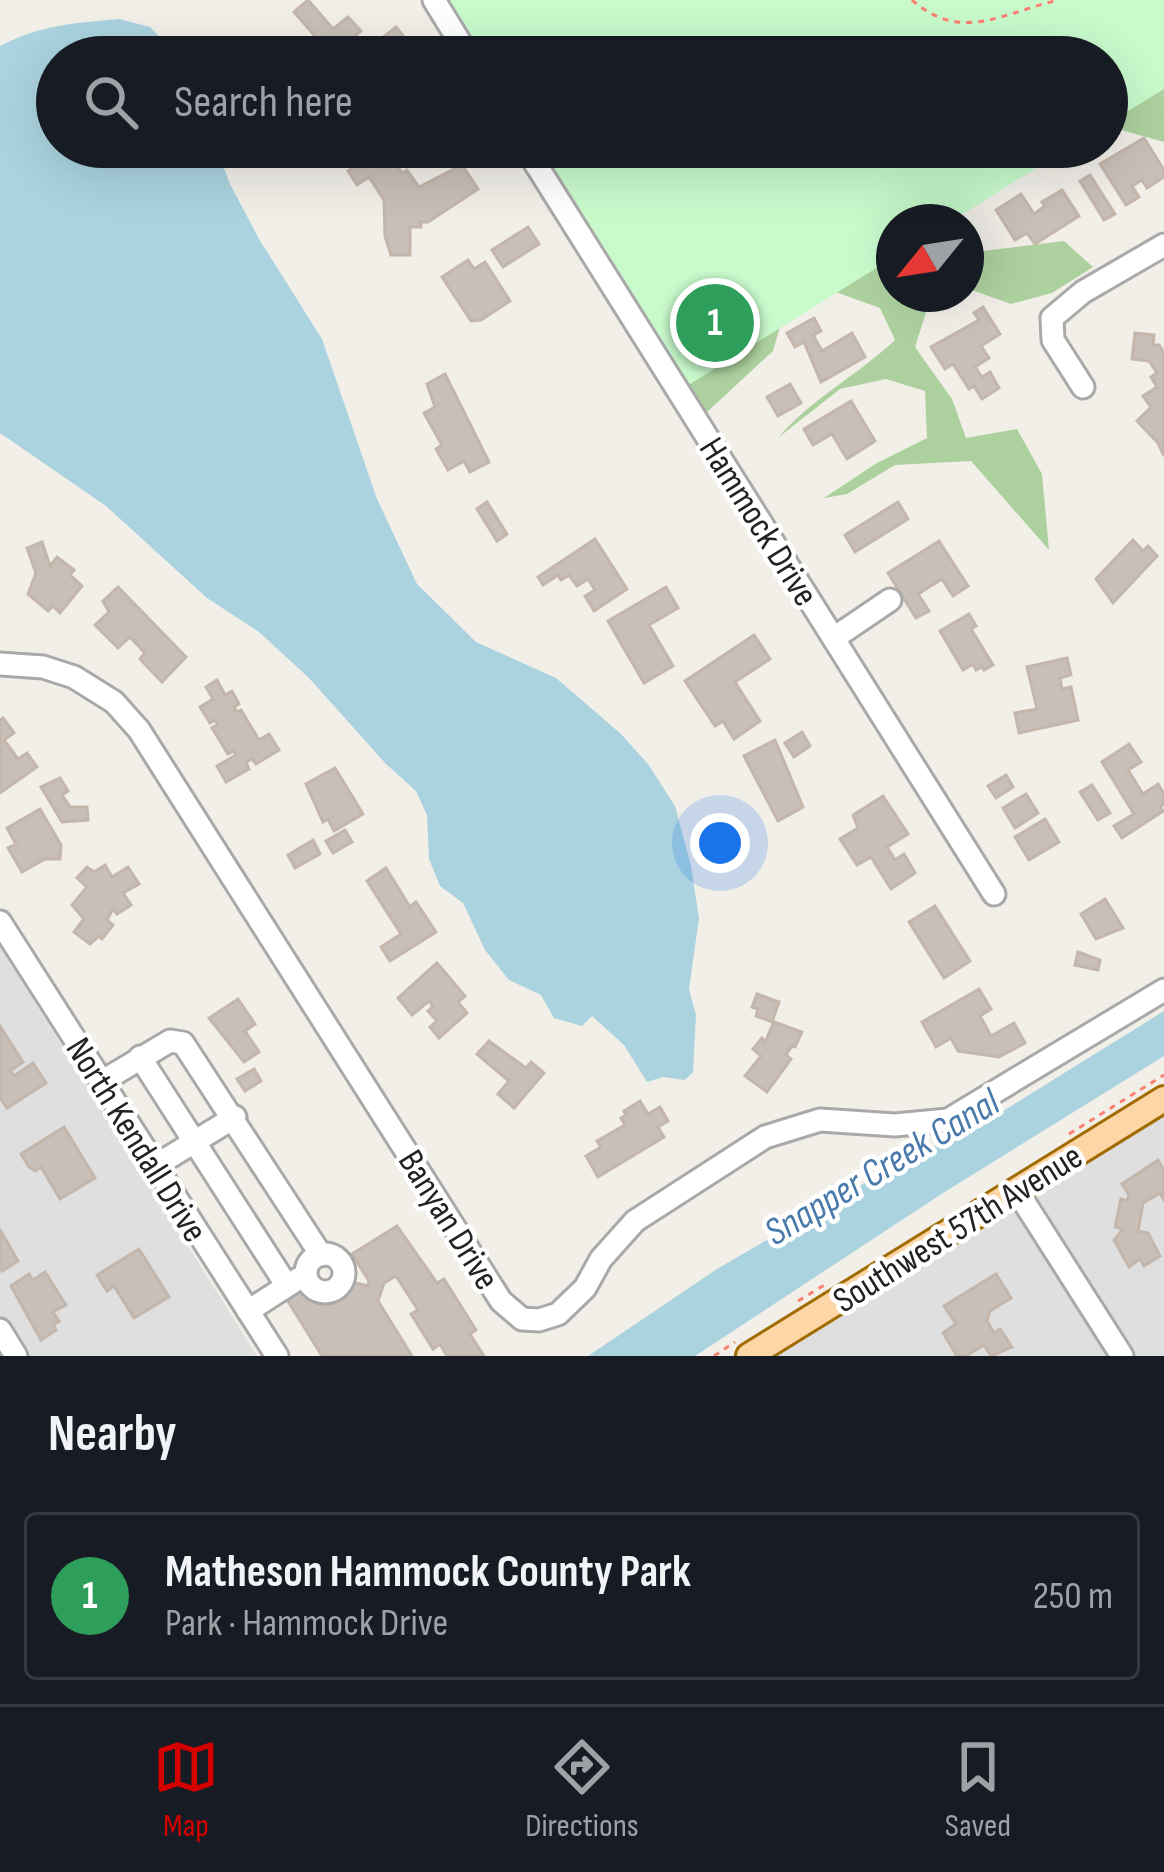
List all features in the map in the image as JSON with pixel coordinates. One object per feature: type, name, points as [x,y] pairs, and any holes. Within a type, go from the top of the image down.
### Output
[{"type":"main road","name":"Southwest 57th Avenue","points":[[749,1356],[1164,1099]]},
{"type":"street","points":[[434,0],[456,36]]},
{"type":"street","name":"Hammock Drive","points":[[538,168],[994,894]]},
{"type":"street","points":[[1083,387],[1053,340],[1052,318],[1072,299],[1164,244]]},
{"type":"street","points":[[834,638],[890,600]]},
{"type":"street","name":"Banyan Drive","points":[[2,667],[43,667],[74,677],[114,701],[139,730],[501,1301],[522,1319],[546,1319],[566,1308],[635,1220],[759,1140],[820,1120],[895,1125],[948,1120],[1164,990]]},
{"type":"street","name":"North Kendall Drive","points":[[0,922],[277,1356]]},
{"type":"street","points":[[101,1082],[140,1058],[170,1041],[183,1043],[321,1255],[339,1261],[344,1273],[340,1285],[322,1292],[297,1280],[140,1058]]},
{"type":"street","points":[[155,1166],[235,1117]]},
{"type":"street","points":[[1017,1191],[1122,1356]]},
{"type":"street","points":[[248,1311],[297,1280],[312,1259],[321,1255]]},
{"type":"street","points":[[0,1330],[16,1356]]},
{"type":"path","points":[[912,0],[929,15],[957,24],[997,21],[1022,8],[1059,0]]},
{"type":"shaded area","points":[[0,947],[257,1356],[0,1356]]},
{"type":"shaded area","points":[[1164,1113],[1164,1356],[774,1356]]},
{"type":"green space","points":[[444,0],[1164,0],[1164,89],[1128,111],[1128,36],[466,36]]},
{"type":"green space","points":[[1116,1],[1164,64],[1164,142],[1128,132],[1128,36],[1096,36]]},
{"type":"green space","points":[[547,168],[1036,168],[979,204],[876,204],[876,268],[682,389]]},
{"type":"green space","points":[[558,168],[632,168],[876,227],[876,307],[816,285],[789,295],[773,351],[706,413]]},
{"type":"green space","points":[[1064,241],[1093,267],[1052,293],[1011,304],[984,294],[984,251]]},
{"type":"green space","points":[[882,312],[926,312],[915,347],[952,399],[966,438],[1017,429],[1042,474],[1049,550],[971,461],[895,465],[847,494],[824,498],[927,438],[925,391],[886,379],[840,389],[779,437],[895,340]]},
{"type":"water","points":[[119,19],[150,27],[159,36],[36,36],[36,168],[224,168],[259,239],[322,339],[377,499],[417,584],[476,642],[556,678],[621,734],[648,764],[675,806],[699,918],[689,989],[696,1015],[693,1072],[685,1080],[663,1077],[647,1082],[624,1045],[592,1016],[582,1026],[554,1018],[541,995],[509,980],[485,950],[463,903],[440,886],[429,859],[427,815],[416,791],[259,632],[207,598],[106,506],[0,433],[0,46],[73,24]]},
{"type":"water","points":[[1164,1011],[1164,1056],[943,1193],[695,1356],[588,1356],[717,1269],[877,1176],[1008,1108]]},
{"type":"building","points":[[308,0],[333,29],[348,17],[361,31],[355,36],[315,36],[294,12]]},
{"type":"building","points":[[1144,138],[1164,177],[1147,188],[1142,180],[1132,186],[1139,197],[1126,205],[1103,168],[1128,168],[1128,147]]},
{"type":"building","points":[[399,168],[402,173],[407,170],[419,187],[464,168],[478,189],[421,222],[421,227],[410,227],[410,255],[391,255],[384,200],[369,177],[357,185],[348,171]]},
{"type":"building","points":[[1090,175],[1115,214],[1104,220],[1080,181]]},
{"type":"building","points":[[1062,190],[1079,216],[1035,244],[1027,233],[1015,240],[996,210],[1021,194],[1034,214],[1045,206],[1042,202]]},
{"type":"building","points":[[528,227],[539,244],[503,267],[492,250]]},
{"type":"building","points":[[468,260],[474,269],[485,262],[510,301],[481,320],[471,321],[442,277]]},
{"type":"building","points":[[984,309],[1000,334],[981,346],[989,358],[975,367],[982,377],[990,372],[999,388],[982,399],[974,386],[969,389],[953,364],[945,369],[931,347],[979,320],[974,313]]},
{"type":"building","points":[[814,318],[821,331],[813,335],[822,351],[852,333],[865,357],[821,382],[804,342],[795,347],[787,333]]},
{"type":"building","points":[[1135,333],[1154,335],[1153,345],[1164,353],[1164,456],[1137,421],[1151,407],[1143,396],[1157,387],[1151,377],[1157,373],[1149,361],[1132,359]]},
{"type":"building","points":[[445,374],[489,462],[470,472],[464,461],[448,470],[436,449],[442,445],[424,413],[435,407],[427,384]]},
{"type":"building","points":[[790,384],[801,403],[778,416],[767,397]]},
{"type":"building","points":[[851,401],[875,441],[847,459],[832,434],[813,445],[804,429]]},
{"type":"building","points":[[487,502],[507,534],[497,541],[477,509]]},
{"type":"building","points":[[898,502],[908,519],[855,552],[845,535]]},
{"type":"building","points":[[595,539],[627,589],[594,611],[585,596],[595,590],[588,579],[577,586],[569,575],[561,580],[558,575],[543,585],[538,577]]},
{"type":"building","points":[[1133,540],[1143,551],[1148,546],[1157,556],[1113,603],[1096,579]]},
{"type":"building","points":[[939,541],[968,586],[953,596],[942,579],[918,594],[929,611],[916,618],[888,573]]},
{"type":"building","points":[[42,542],[50,566],[57,557],[74,570],[70,575],[82,586],[60,613],[53,606],[48,611],[28,594],[36,573],[27,548]]},
{"type":"building","points":[[118,587],[186,657],[162,682],[140,659],[145,653],[130,637],[118,648],[95,625],[109,612],[103,601]]},
{"type":"building","points":[[666,587],[678,608],[649,625],[673,666],[644,683],[608,621]]},
{"type":"building","points":[[969,614],[976,626],[971,629],[993,665],[984,670],[976,670],[973,664],[963,670],[940,631]]},
{"type":"building","points":[[754,635],[770,659],[735,682],[760,721],[734,739],[723,721],[715,726],[685,681]]},
{"type":"building","points":[[1067,658],[1071,675],[1060,678],[1062,689],[1071,687],[1078,720],[1019,733],[1015,713],[1037,709],[1027,667]]},
{"type":"building","points":[[217,680],[225,695],[232,691],[239,704],[234,707],[241,710],[259,740],[269,734],[279,750],[256,764],[252,759],[246,762],[249,769],[226,782],[217,766],[236,755],[234,751],[228,754],[212,728],[218,724],[210,723],[200,707],[213,699],[206,687]]},
{"type":"building","points":[[0,720],[14,733],[4,740],[18,759],[27,753],[37,767],[0,793]]},
{"type":"building","points":[[802,732],[810,746],[794,757],[785,743]]},
{"type":"building","points":[[775,740],[803,807],[778,821],[744,756]]},
{"type":"building","points":[[1129,744],[1141,762],[1128,770],[1143,794],[1158,784],[1164,804],[1163,811],[1122,838],[1114,826],[1134,814],[1102,762]]},
{"type":"building","points":[[335,768],[363,814],[334,831],[328,819],[323,822],[306,784]]},
{"type":"building","points":[[1006,775],[1013,787],[996,798],[988,786]]},
{"type":"building","points":[[60,778],[68,791],[62,795],[70,807],[87,807],[88,820],[62,822],[41,787]]},
{"type":"building","points":[[1092,785],[1110,813],[1098,820],[1080,792]]},
{"type":"building","points":[[1026,794],[1038,813],[1015,828],[1003,808]]},
{"type":"building","points":[[883,796],[908,834],[887,847],[895,860],[904,854],[915,873],[891,889],[871,857],[857,865],[840,839],[858,828],[853,815]]},
{"type":"building","points":[[40,809],[61,845],[60,859],[45,859],[22,872],[8,848],[16,844],[7,828]]},
{"type":"building","points":[[1045,819],[1059,842],[1029,860],[1015,837]]},
{"type":"building","points":[[345,830],[352,842],[333,853],[326,841]]},
{"type":"building","points":[[313,840],[320,854],[295,868],[288,855]]},
{"type":"building","points":[[105,865],[112,877],[128,867],[139,884],[123,893],[131,905],[117,914],[113,909],[107,920],[113,925],[102,939],[99,936],[90,944],[74,932],[84,919],[72,905],[87,887],[77,878],[87,867],[94,872]]},
{"type":"building","points":[[386,868],[410,907],[416,902],[436,932],[390,961],[381,947],[401,934],[367,881]]},
{"type":"building","points":[[1105,899],[1123,928],[1096,939],[1081,914]]},
{"type":"building","points":[[935,906],[970,961],[944,978],[909,922]]},
{"type":"building","points":[[1078,952],[1100,960],[1098,970],[1075,965]]},
{"type":"building","points":[[437,963],[465,996],[458,1002],[467,1013],[439,1038],[430,1027],[437,1021],[428,1011],[433,1006],[429,1001],[412,1015],[398,998]]},
{"type":"building","points":[[979,989],[991,1009],[980,1016],[991,1036],[1014,1023],[1025,1043],[999,1057],[958,1051],[951,1038],[936,1047],[922,1022]]},
{"type":"building","points":[[757,994],[779,1002],[772,1022],[756,1016],[758,1009],[752,1007]]},
{"type":"building","points":[[238,999],[255,1024],[245,1031],[259,1052],[244,1062],[209,1018]]},
{"type":"building","points":[[774,1022],[802,1032],[786,1055],[791,1059],[767,1092],[745,1076],[761,1056],[753,1049],[762,1038],[765,1042]]},
{"type":"building","points":[[0,1026],[23,1062],[10,1071],[14,1076],[33,1063],[46,1083],[7,1108],[0,1098]]},
{"type":"building","points":[[489,1041],[526,1068],[531,1062],[544,1073],[514,1108],[498,1094],[509,1081],[477,1054]]},
{"type":"building","points":[[254,1069],[261,1081],[245,1091],[237,1079]]},
{"type":"building","points":[[640,1101],[648,1114],[660,1107],[668,1121],[658,1127],[664,1137],[598,1177],[586,1156],[601,1147],[597,1141],[625,1125],[624,1111]]},
{"type":"building","points":[[64,1127],[95,1178],[60,1199],[41,1167],[35,1171],[21,1154]]},
{"type":"building","points":[[1158,1160],[1164,1170],[1164,1200],[1160,1193],[1143,1203],[1138,1231],[1148,1233],[1160,1256],[1144,1266],[1140,1259],[1129,1267],[1114,1240],[1123,1229],[1115,1227],[1121,1199],[1127,1201],[1129,1195],[1122,1184]]},
{"type":"building","points":[[397,1226],[437,1283],[444,1279],[476,1330],[470,1334],[484,1356],[447,1356],[440,1344],[433,1349],[411,1314],[418,1310],[396,1276],[384,1283],[378,1301],[412,1356],[322,1356],[286,1298],[302,1289],[315,1300],[334,1303],[355,1283],[368,1286],[352,1254]]},
{"type":"building","points":[[0,1230],[18,1261],[2,1271],[0,1267]]},
{"type":"building","points":[[139,1249],[169,1297],[134,1318],[114,1286],[107,1291],[97,1275]]},
{"type":"building","points":[[45,1272],[66,1305],[53,1312],[59,1321],[53,1325],[56,1330],[41,1340],[11,1286],[29,1274],[33,1280]]},
{"type":"building","points":[[996,1274],[1011,1298],[990,1311],[987,1321],[994,1333],[1000,1329],[1012,1347],[991,1356],[984,1345],[957,1356],[943,1333],[956,1324],[944,1306]]},
{"type":"place","name":"Matheson Hammock County Park","points":[[715,323]]},
{"type":"water label","name":"Snapper Creek Canal","points":[[881,1166]]}]
